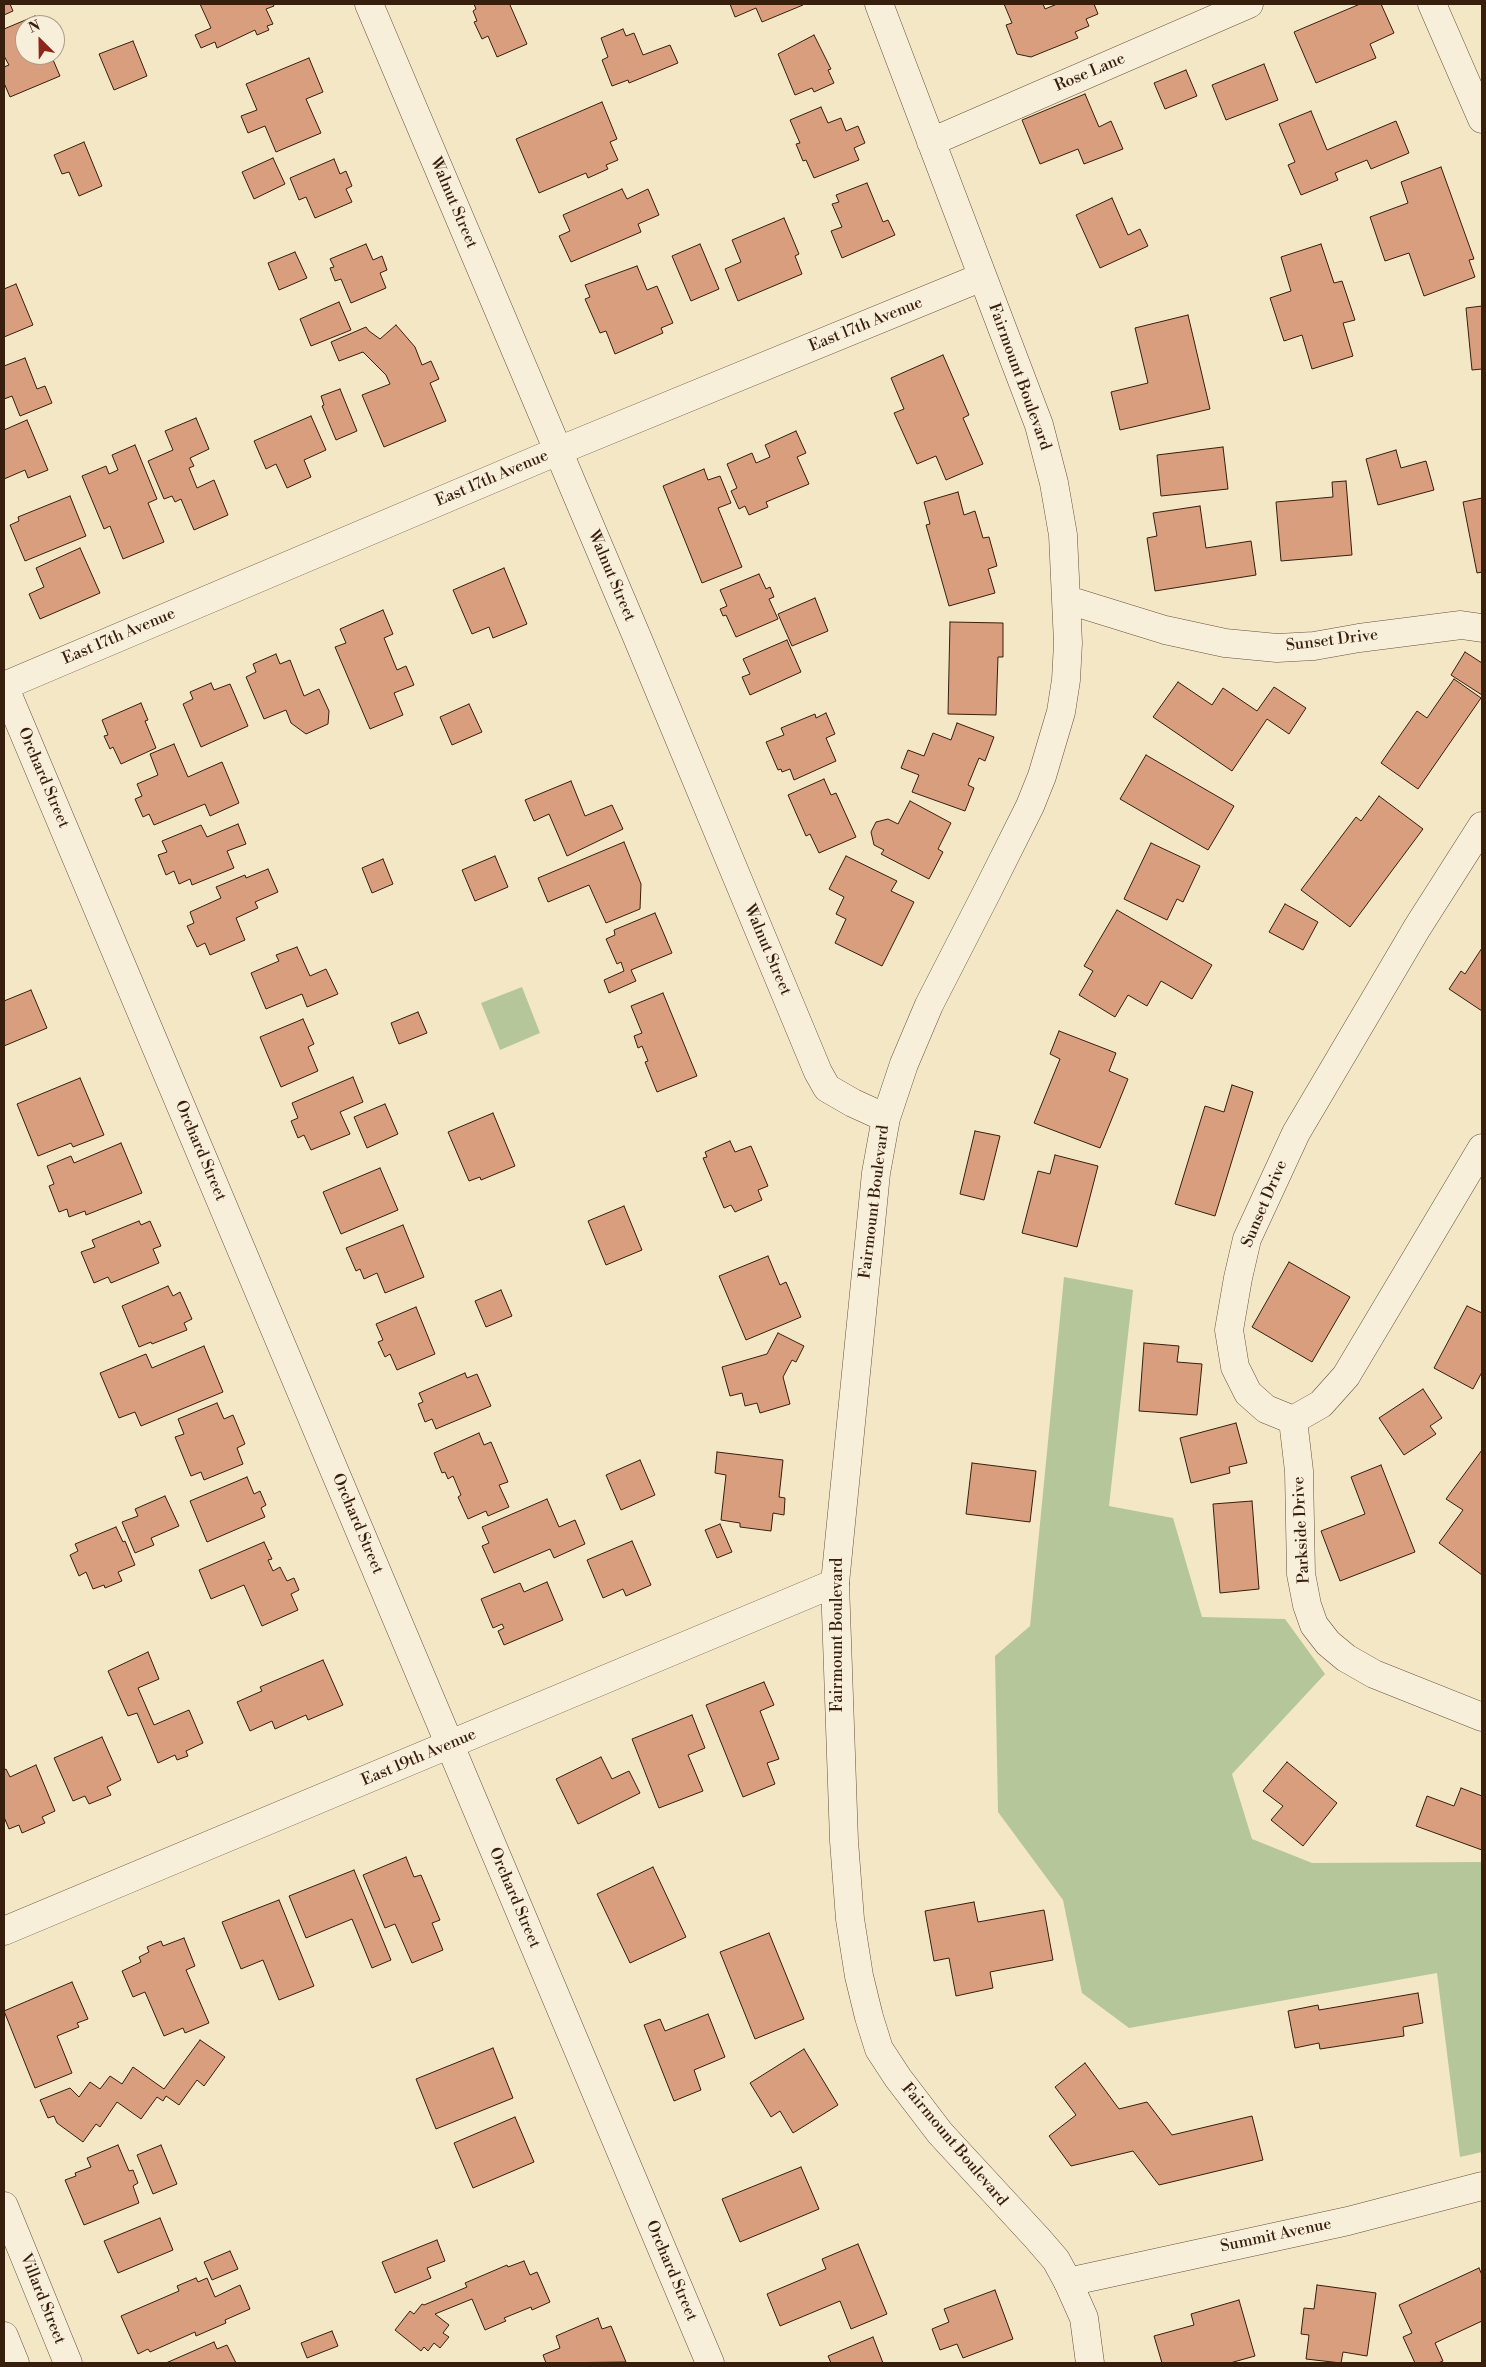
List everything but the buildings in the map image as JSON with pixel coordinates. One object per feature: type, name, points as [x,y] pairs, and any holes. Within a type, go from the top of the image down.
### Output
[{"type":"street","name":"Walnut Street","points":[[369,4],[818,1072],[827,1088],[853,1103],[886,1118]]},
{"type":"street","name":"Fairmount Boulevard","points":[[879,4],[982,277],[1020,371],[1048,455],[1063,535],[1068,600],[1066,680],[1055,735],[1042,776],[1030,806],[993,882],[929,1005],[904,1064],[886,1118],[876,1173],[834,1582],[844,1851],[850,1918],[859,1976],[879,2049],[898,2078],[940,2133],[1056,2260],[1084,2318],[1090,2363]]},
{"type":"street","name":"Rose Lane","points":[[931,142],[1249,4]]},
{"type":"street","points":[[1432,4],[1482,119]]},
{"type":"street","name":"East 17th Avenue","points":[[4,686],[558,451],[982,277]]},
{"type":"street","name":"Sunset Drive","points":[[1068,600],[1165,630],[1225,643],[1277,648],[1314,646],[1359,638],[1460,625],[1482,628]]},
{"type":"street","name":"Orchard Street","points":[[4,686],[710,2363]]},
{"type":"street","name":"Sunset Drive","points":[[1293,1420],[1266,1409],[1248,1394],[1235,1367],[1229,1330],[1247,1240],[1296,1133],[1417,928],[1482,826]]},
{"type":"street","points":[[1293,1420],[1321,1404],[1346,1376],[1482,1148]]},
{"type":"street","name":"Parkside Drive","points":[[1293,1420],[1299,1470],[1302,1574],[1307,1604],[1314,1625],[1328,1643],[1346,1658],[1374,1674],[1475,1707]]},
{"type":"street","name":"East 19th Avenue","points":[[4,1931],[834,1582]]},
{"type":"street","name":"Summit Avenue","points":[[1068,2282],[1355,2219],[1482,2186]]},
{"type":"street","name":"Villard Street","points":[[4,2206],[68,2363]]},
{"type":"street","points":[[4,2336],[15,2363]]},
{"type":"green space","points":[[522,987],[540,1033],[500,1050],[481,1003]]},
{"type":"green space","points":[[1064,1277],[1133,1290],[1109,1506],[1173,1518],[1202,1617],[1285,1619],[1325,1674],[1232,1774],[1252,1839],[1312,1863],[1482,1862],[1482,2152],[1460,2157],[1437,1973],[1129,2028],[1082,1993],[1063,1900],[998,1812],[995,1656],[1030,1626]]}]
